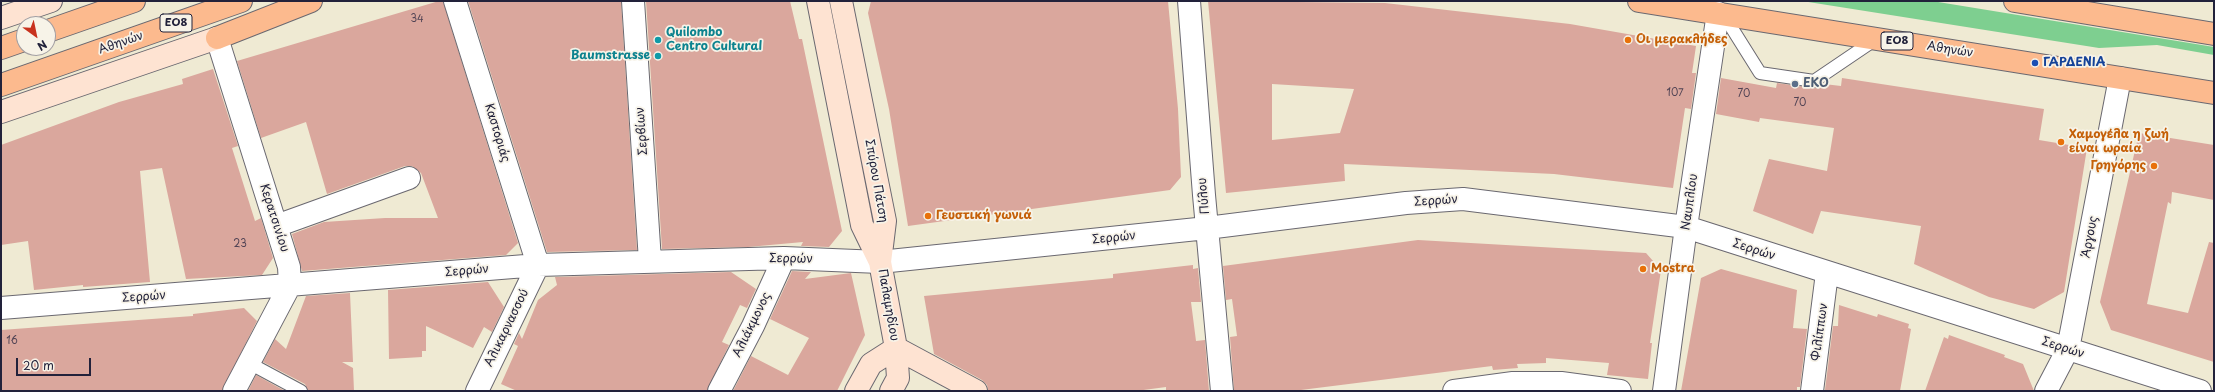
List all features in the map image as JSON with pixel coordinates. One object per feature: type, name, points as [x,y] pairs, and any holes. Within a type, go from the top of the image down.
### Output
[{"type":"highway","points":[[56,29],[134,1]]},
{"type":"highway","name":"Αθηνών","points":[[1,84],[241,1]]},
{"type":"highway","points":[[217,38],[311,1]]},
{"type":"highway","name":"Αθηνών","points":[[1639,1],[2214,93]]},
{"type":"highway","points":[[2015,1],[2214,34]]},
{"type":"highway","points":[[1,48],[16,43]]},
{"type":"street","name":"Καστοριάς","points":[[455,1],[538,265]]},
{"type":"street","name":"Σερβίων","points":[[634,1],[650,261]]},
{"type":"street","name":"Σπύρου Πάτση","points":[[818,1],[862,225],[880,262]]},
{"type":"street","name":"Σπύρου Πάτση","points":[[841,1],[885,221],[880,262]]},
{"type":"street","name":"Πύλου","points":[[1190,1],[1206,228],[1222,391]]},
{"type":"street","points":[[1,18],[45,2]]},
{"type":"street","name":"Ναυπλίου","points":[[1664,391],[1686,228],[1720,14]]},
{"type":"street","points":[[1,112],[217,38]]},
{"type":"street","name":"Κερατσινίου","points":[[217,38],[289,266],[290,286]]},
{"type":"street","name":"Άργους","points":[[2046,391],[2068,350],[2120,78]]},
{"type":"street","points":[[276,226],[409,178]]},
{"type":"street","name":"Σερρών","points":[[1,308],[538,265],[784,258],[880,262],[1206,228],[1406,203],[1463,199],[1686,228],[2200,391]]},
{"type":"street","name":"Αλιάκμονος","points":[[719,391],[753,326],[784,258]]},
{"type":"street","name":"Παλαμηδίου","points":[[880,262],[896,348],[898,378],[891,391]]},
{"type":"street","name":"Αλικαρνασσού","points":[[476,391],[538,265]]},
{"type":"street","name":"Φιλίππων","points":[[1812,391],[1827,273]]},
{"type":"street","points":[[234,391],[290,286]]},
{"type":"street","points":[[896,348],[976,391]]},
{"type":"street","name":"Παλαμηδίου","points":[[856,391],[871,364],[896,348]]},
{"type":"street","points":[[1454,391],[1513,383],[1561,383],[1620,391]]},
{"type":"lane","points":[[1720,14],[1760,73],[1814,81],[1877,38]]},
{"type":"lane","points":[[249,363],[301,391]]},
{"type":"green space","points":[[1802,1],[1932,1],[2214,47],[2214,55],[2157,45],[2099,48]]},
{"type":"building","points":[[443,1],[518,243],[506,255],[302,271],[292,234],[324,222],[385,218],[438,218],[421,173],[412,166],[405,166],[327,194],[306,122],[261,138],[237,61]]},
{"type":"building","points":[[468,1],[621,1],[637,250],[547,252]]},
{"type":"building","points":[[646,1],[790,1],[799,39],[802,39],[842,231],[829,247],[801,246],[803,242],[748,247],[662,249]]},
{"type":"building","points":[[871,1],[1168,1],[1178,109],[1181,177],[1170,190],[908,226],[889,109],[868,13]]},
{"type":"building","points":[[1208,1],[1385,3],[1570,24],[1696,46],[1692,73],[1696,73],[1691,109],[1685,108],[1673,188],[1554,174],[1344,164],[1345,181],[1226,193]],"holes":[[[1272,84],[1354,89],[1340,133],[1272,140]]]},
{"type":"building","points":[[213,69],[238,146],[232,148],[255,221],[261,218],[273,258],[262,275],[186,279],[162,168],[140,171],[150,282],[83,287],[83,285],[34,290],[28,241],[1,245],[1,145],[119,102],[183,84],[182,79]]},
{"type":"building","points":[[1721,78],[1776,88],[1777,83],[1813,88],[1824,84],[1841,86],[1842,78],[2044,109],[2039,140],[2087,148],[2064,292],[2034,309],[1989,297],[1914,264],[1921,226],[1821,211],[1813,234],[1753,211],[1769,159],[1827,171],[1834,128],[1760,118],[1759,122],[1716,114]]},
{"type":"building","points":[[2139,133],[2214,145],[2214,200],[2172,192],[2171,204],[2168,202],[2147,304],[2188,313],[2209,242],[2214,243],[2214,362],[2111,330],[2100,302]]},
{"type":"building","points":[[1418,240],[1646,253],[1661,270],[1650,343],[1652,343],[1648,379],[1607,375],[1609,363],[1546,358],[1546,363],[1517,364],[1518,368],[1493,370],[1492,366],[1293,391],[1234,391],[1230,337],[1237,336],[1232,299],[1226,300],[1223,266]]},
{"type":"building","points":[[1193,265],[1193,269],[1198,268],[1201,302],[1191,302],[1196,341],[1205,340],[1209,391],[1166,391],[1166,387],[1136,391],[988,391],[987,385],[982,380],[934,354],[924,296],[1113,278],[1113,274]]},
{"type":"building","points":[[1721,269],[1797,290],[1793,328],[1807,329],[1800,387],[1797,387],[1797,391],[1681,391],[1701,278]]},
{"type":"building","points":[[792,271],[811,272],[805,279],[851,273],[865,335],[837,391],[733,391],[751,356],[788,375],[809,338],[770,319]]},
{"type":"building","points":[[731,272],[756,289],[747,308],[740,305],[722,342],[729,345],[707,391],[517,391],[501,384],[518,346],[514,344],[519,333],[522,339],[538,300],[557,285],[555,277]]},
{"type":"building","points":[[488,282],[504,307],[492,332],[484,327],[473,348],[426,326],[426,351],[422,351],[422,357],[389,359],[388,290]]},
{"type":"building","points":[[350,293],[353,362],[342,362],[353,368],[354,391],[308,391],[305,384],[263,362],[275,339],[286,349],[306,296]]},
{"type":"building","points":[[1839,305],[1877,317],[1878,314],[1909,324],[1908,328],[1911,329],[1900,391],[1825,390],[1833,326],[1838,326]]},
{"type":"building","points":[[244,308],[257,321],[222,391],[1,391],[1,330],[193,316],[193,314]]},
{"type":"building","points":[[1949,335],[2005,355],[2004,357],[2023,364],[2034,391],[1925,391],[1944,337],[1948,339]]},
{"type":"building","points":[[256,375],[285,391],[248,391]]},
{"type":"place","name":"Quilombo Centro Cultural","points":[[658,40]]},
{"type":"place","name":"Οι μερακλήδες","points":[[1628,40]]},
{"type":"place","name":"Baumstrasse","points":[[658,56]]},
{"type":"place","name":"ΓΑΡΔΕΝΙΑ","points":[[2035,63]]},
{"type":"place","name":"EKO","points":[[1795,84]]},
{"type":"place","name":"Χαμογέλα η ζωή είναι ωραία","points":[[2061,142]]},
{"type":"place","name":"Γρηγόρης","points":[[2154,166]]},
{"type":"place","name":"Γευστική γωνιά","points":[[928,216]]},
{"type":"place","name":"Mostra","points":[[1643,269]]}]
